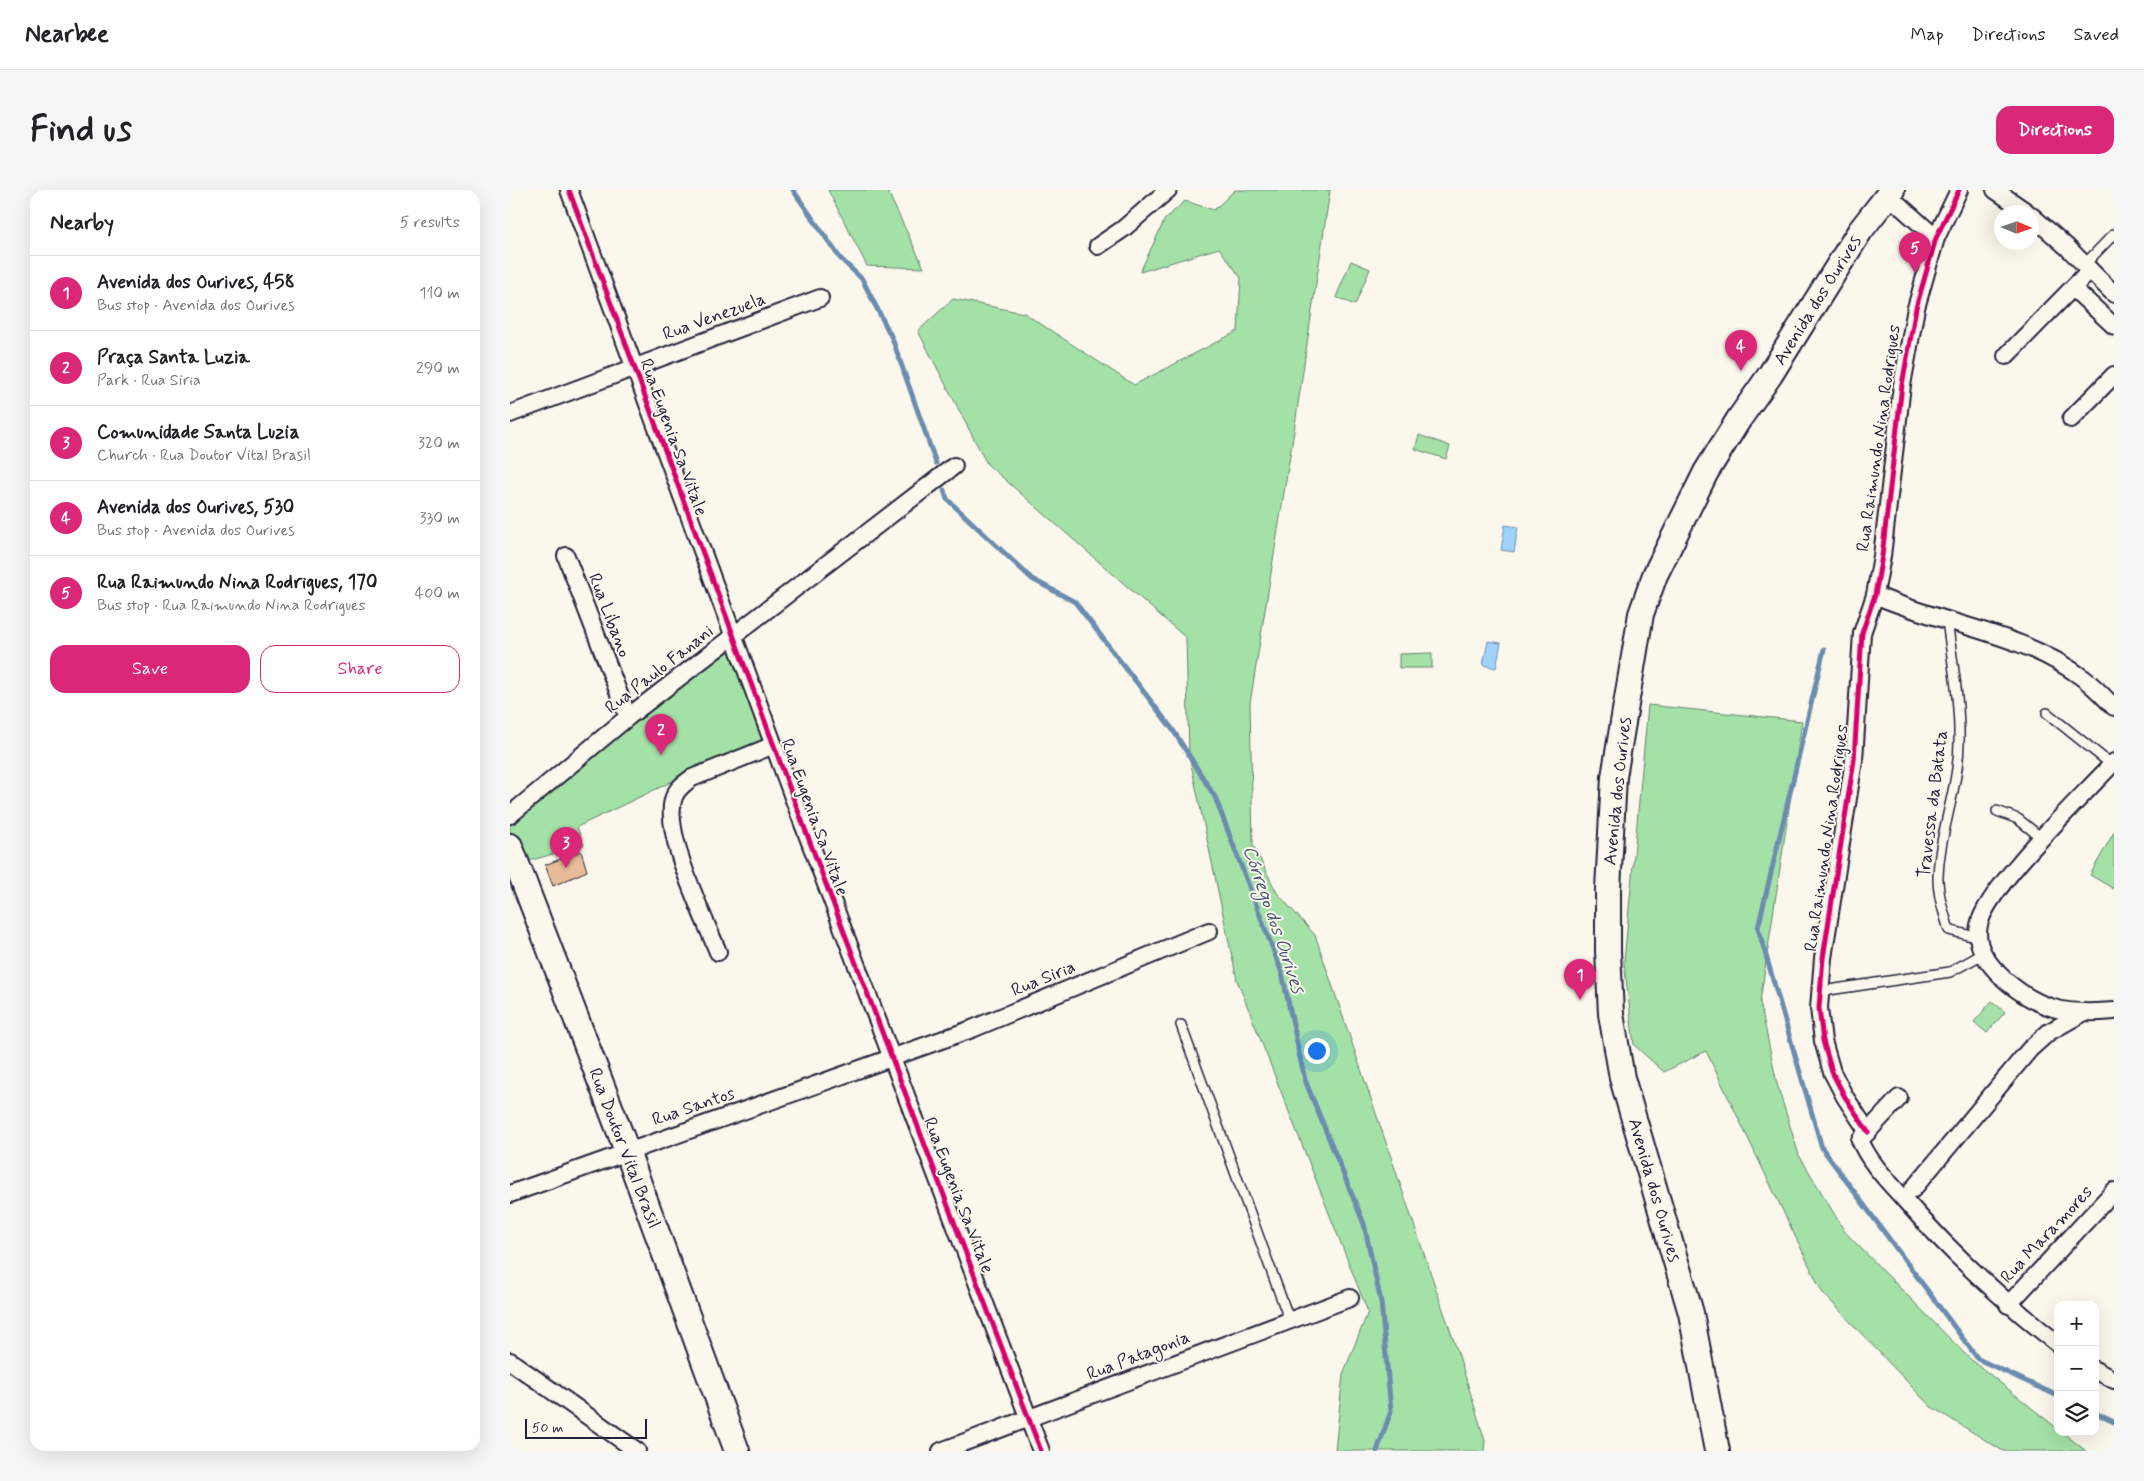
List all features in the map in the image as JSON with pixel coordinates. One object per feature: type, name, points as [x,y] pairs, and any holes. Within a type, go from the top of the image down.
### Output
[{"type":"main road","name":"Avenida dos Ourives","points":[[1717,1451],[1691,1312],[1622,1078],[1611,1014],[1608,889],[1614,778],[1641,614],[1655,575],[1706,472],[1739,419],[1770,375],[1860,231],[1890,192]]},
{"type":"main road","name":"Rua Doutor Vital Brasil","points":[[510,846],[627,1151],[736,1451]]},
{"type":"street","name":"Rua Eugenia Sa Vitale","points":[[569,190],[890,1058],[1041,1451]]},
{"type":"street","points":[[1098,246],[1123,229],[1168,190]]},
{"type":"street","name":"Rua Raimundo Nina Rodrigues","points":[[1868,1132],[1832,1072],[1823,1042],[1819,1008],[1822,991],[1823,958],[1854,760],[1862,632],[1875,595],[1882,556],[1904,375],[1916,308],[1936,238],[1959,190]]},
{"type":"street","points":[[1995,190],[2017,205]]},
{"type":"street","points":[[1890,192],[1936,238]]},
{"type":"street","points":[[2039,222],[2088,267],[2114,294]]},
{"type":"street","points":[[2006,356],[2073,288],[2088,267]]},
{"type":"street","points":[[2073,288],[2114,326]]},
{"type":"street","name":"Rua Venezuela","points":[[510,414],[820,298]]},
{"type":"street","points":[[2071,419],[2114,375]]},
{"type":"street","name":"Rua Paulo Fanani","points":[[510,815],[628,717],[954,466]]},
{"type":"street","name":"Rua Libano","points":[[566,556],[628,717]]},
{"type":"street","points":[[1875,595],[1909,610],[1989,632],[2048,656],[2083,678],[2114,707]]},
{"type":"street","points":[[718,952],[674,840],[671,807],[674,795],[681,786],[692,778],[774,745]]},
{"type":"street","points":[[2113,764],[2043,839],[1988,903],[1978,925],[1981,946],[1994,970],[2016,989],[2052,1009],[2081,1014],[2114,1011]]},
{"type":"street","name":"Rua Siria","points":[[890,1058],[972,1029],[1209,931]]},
{"type":"street","points":[[1913,1189],[2030,1049],[2049,1032],[2081,1014]]},
{"type":"street","name":"Rua Santos","points":[[510,1194],[890,1058]]},
{"type":"street","points":[[1899,1098],[1860,1140],[1875,1166],[1929,1228],[2008,1305],[2054,1341]]},
{"type":"street","name":"Rua Maramores","points":[[2008,1305],[2114,1191]]},
{"type":"street","name":"Rua Patagonia","points":[[941,1451],[1350,1298]]},
{"type":"street","points":[[510,1361],[637,1451]]},
{"type":"street","points":[[2099,1372],[2114,1380]]},
{"type":"lane","points":[[2088,267],[2114,234]]},
{"type":"lane","name":"Travessa da Batata","points":[[1947,620],[1960,742],[1954,785],[1942,838],[1938,879],[1942,908],[1949,930],[1981,946]]},
{"type":"lane","points":[[2047,713],[2113,764]]},
{"type":"lane","points":[[1997,810],[2018,818],[2043,839]]},
{"type":"lane","points":[[1822,991],[1950,972],[1981,946]]},
{"type":"lane","points":[[1181,1024],[1289,1320]]},
{"type":"green space","points":[[828,190],[887,190],[924,268],[867,266]]},
{"type":"green space","points":[[1235,190],[1330,190],[1294,431],[1250,703],[1253,845],[1277,893],[1315,935],[1460,1359],[1485,1441],[1484,1451],[1335,1451],[1343,1374],[1368,1312],[1237,980],[1189,755],[1186,638],[987,464],[918,331],[953,299],[1024,313],[1134,385],[1238,331],[1241,278],[1219,248],[1140,272],[1165,219],[1185,201],[1214,210]]},
{"type":"green space","points":[[1351,261],[1370,269],[1355,305],[1336,297]]},
{"type":"green space","points":[[1419,435],[1450,446],[1446,459],[1415,449]]},
{"type":"green space","points":[[731,644],[767,742],[696,770],[577,827],[584,845],[522,863],[510,834],[510,819]]},
{"type":"green space","points":[[1432,653],[1432,668],[1399,668],[1399,654]]},
{"type":"green space","points":[[1648,705],[1802,721],[1760,1002],[1777,1084],[1799,1155],[1845,1232],[1968,1357],[2054,1426],[2054,1436],[2067,1436],[2086,1451],[2003,1451],[1930,1406],[1822,1292],[1706,1051],[1664,1072],[1634,1045],[1624,962]]},
{"type":"green space","points":[[2114,832],[2114,889],[2090,875]]},
{"type":"green space","points":[[1992,1001],[2005,1012],[1987,1033],[1974,1022]]},
{"type":"water","points":[[1505,525],[1518,527],[1514,552],[1501,550]]},
{"type":"water","points":[[1488,641],[1501,643],[1496,668],[1483,665]]},
{"type":"building","points":[[581,851],[587,871],[553,886],[545,865]]},
{"type":"waterway","name":"Córrego dos Ourives","points":[[793,190],[840,258],[862,279],[892,338],[936,463]]},
{"type":"waterway","name":"Córrego dos Ourives","points":[[944,490],[947,499],[1032,579],[1075,602],[1173,730],[1215,797],[1282,973],[1305,1080],[1364,1224],[1381,1302],[1391,1411],[1377,1451]]},
{"type":"waterway","points":[[1824,649],[1758,928],[1822,1148],[1978,1359],[2054,1394]]},
{"type":"waterway","points":[[2099,1415],[2114,1422]]},
{"type":"cycle path","points":[[569,190],[794,800],[1041,1451]]},
{"type":"cycle path","points":[[1868,1132],[1845,1097],[1832,1072],[1823,1041],[1819,1008],[1823,958],[1854,760],[1862,633],[1875,595],[1882,556],[1902,385],[1916,308],[1936,238],[1959,190]]},
{"type":"place","name":"Rua Raimundo Nina Rodrigues, 170","points":[[1915,273]]},
{"type":"place","name":"Avenida dos Ourives, 530","points":[[1741,371]]},
{"type":"place","name":"Praça Santa Luzia","points":[[661,755]]},
{"type":"place","name":"Comunidade Santa Luzia","points":[[566,868]]},
{"type":"place","name":"Avenida dos Ourives, 458","points":[[1580,1000]]}]
